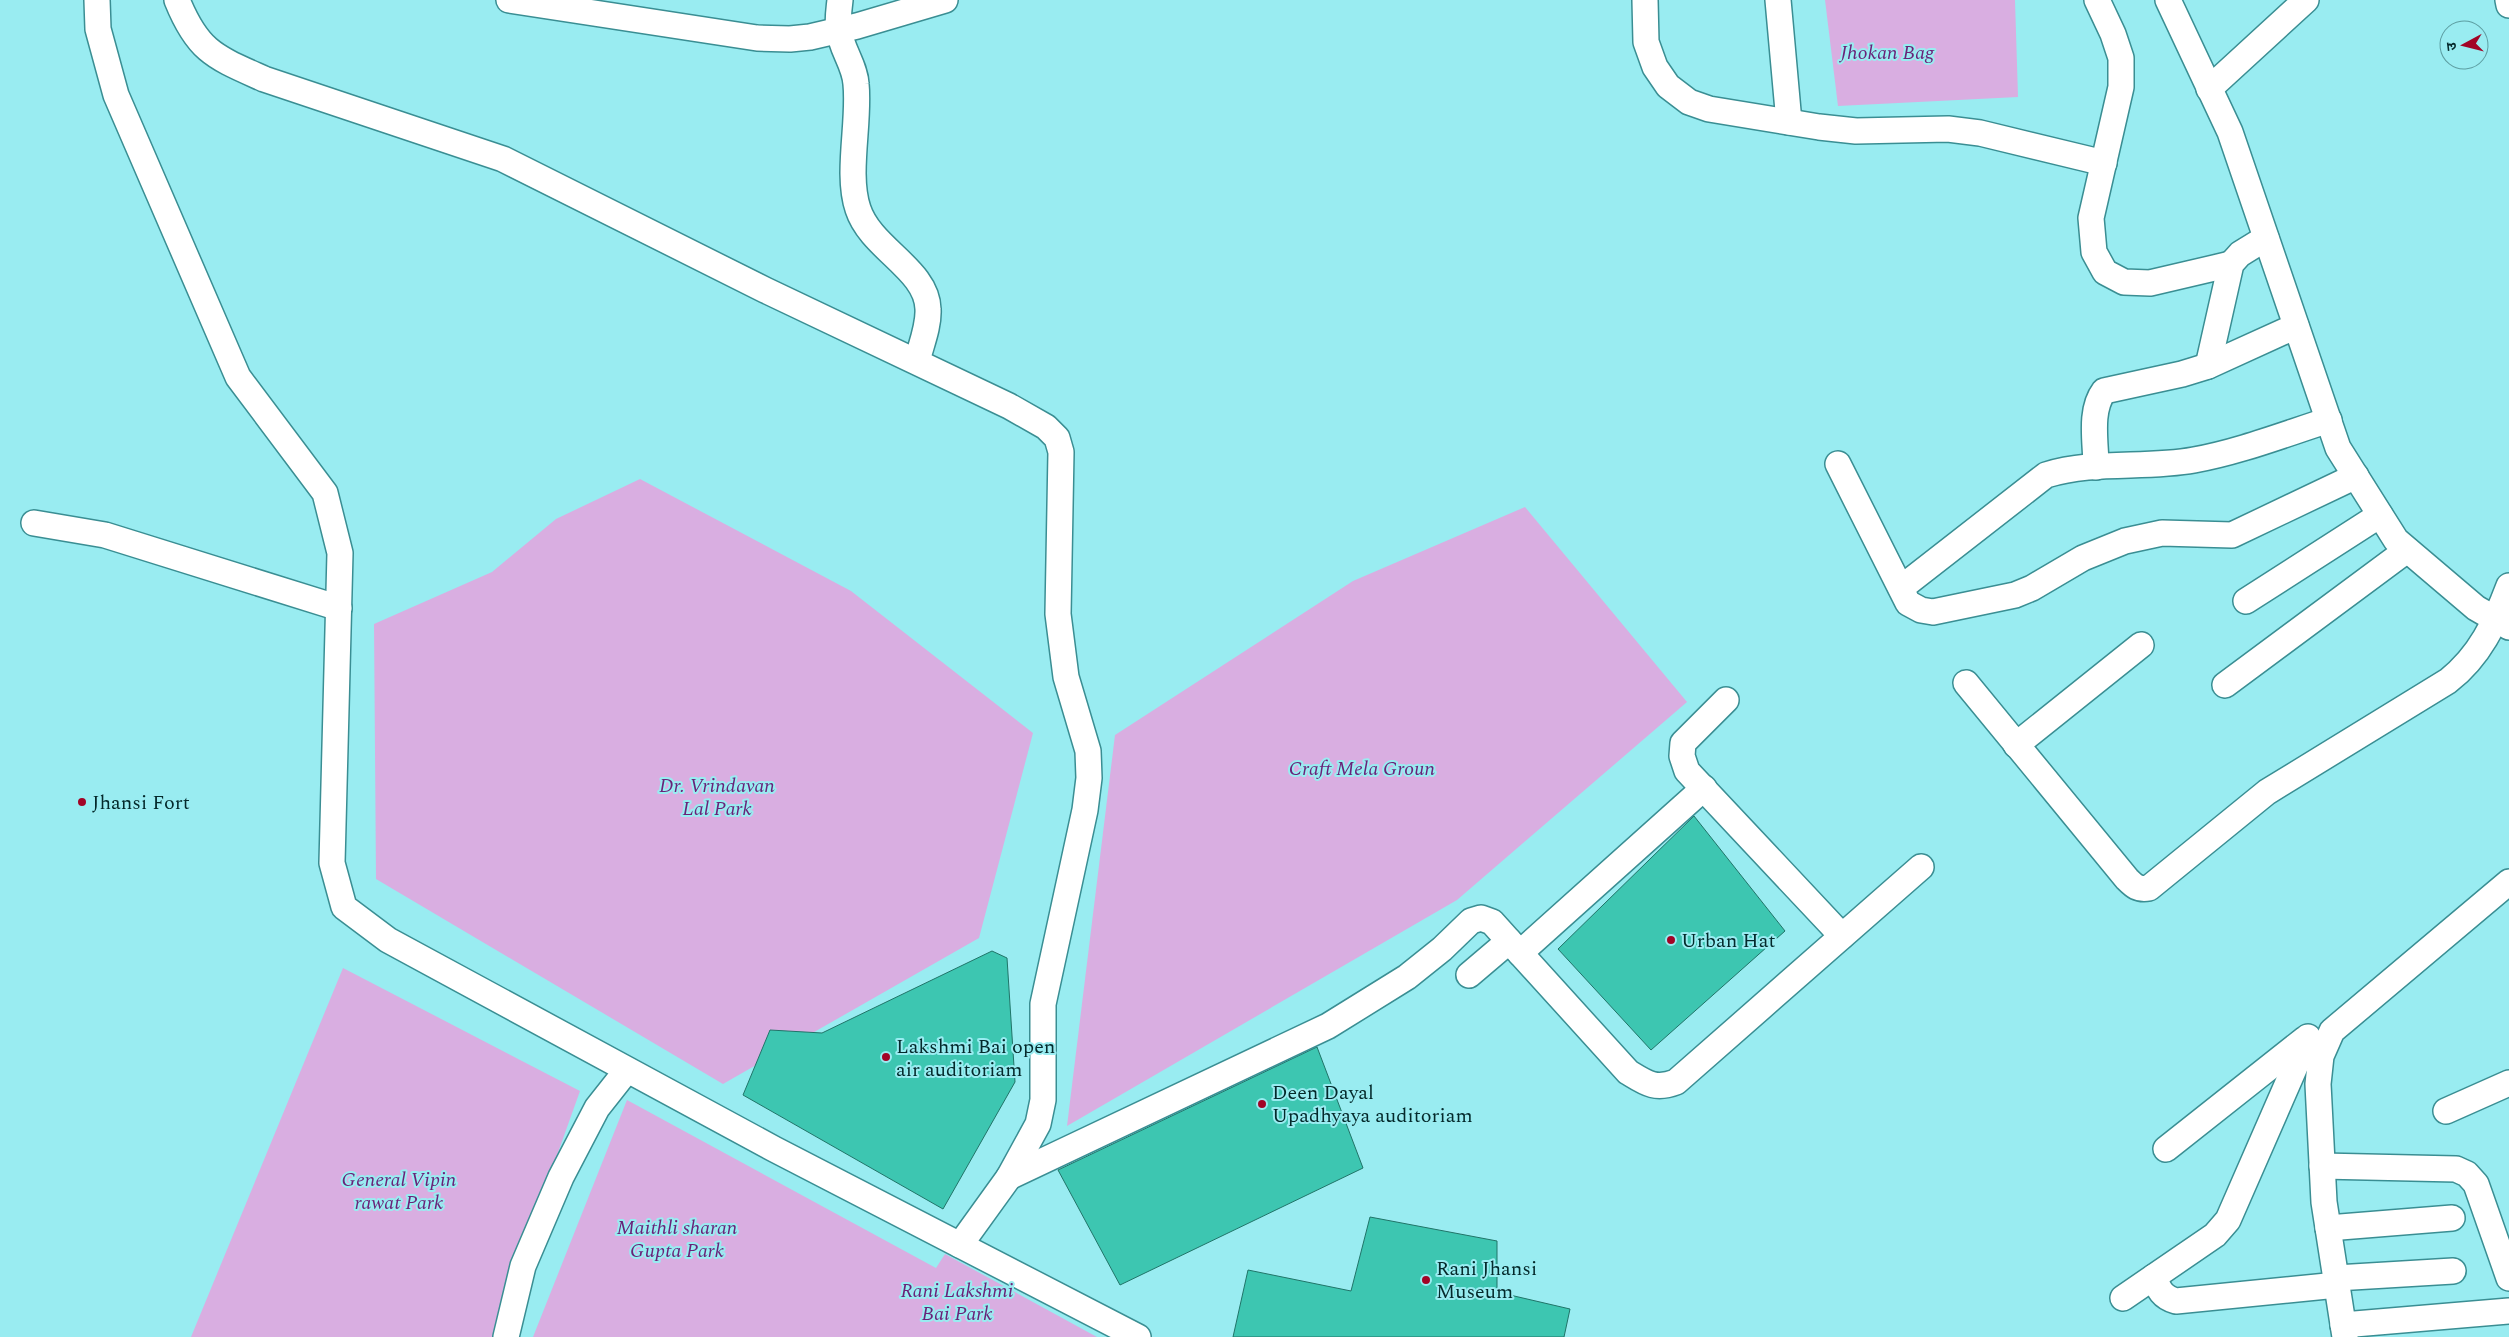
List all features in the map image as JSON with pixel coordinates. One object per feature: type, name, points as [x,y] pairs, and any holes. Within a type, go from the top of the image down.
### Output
[{"type":"street","points":[[96,0],[98,28],[116,95],[238,377],[325,493],[340,553],[332,864],[344,907],[388,940],[627,1070],[1138,1337]]},
{"type":"street","points":[[177,0],[187,26],[204,47],[226,62],[264,79],[503,159],[765,290],[1009,406],[1046,427],[1057,438],[1061,452],[1058,614],[1066,677],[1088,751],[1089,778],[1085,810],[1043,1004],[1043,1100],[1038,1124],[1009,1177],[960,1245]]},
{"type":"street","points":[[509,0],[757,38],[790,39],[838,30],[946,0]]},
{"type":"street","points":[[840,0],[838,30],[856,82],[854,190],[858,209],[866,226],[877,241],[918,280],[925,291],[928,310],[917,361]]},
{"type":"street","points":[[1645,0],[1646,42],[1655,67],[1668,86],[1689,102],[1709,108],[1789,122],[1856,131],[1948,129],[1980,133],[2104,163]]},
{"type":"street","points":[[1778,0],[1789,122]]},
{"type":"street","points":[[2097,0],[2113,34],[2120,58],[2120,87],[2091,218],[2094,252],[2105,272],[2124,282],[2150,283],[2231,264]]},
{"type":"street","points":[[2168,0],[2230,132],[2338,448],[2396,540],[2476,608],[2503,623]]},
{"type":"street","points":[[2210,89],[2306,0]]},
{"type":"street","points":[[2508,0],[2509,5]]},
{"type":"street","points":[[2208,366],[2231,264],[2240,254],[2266,238]]},
{"type":"street","points":[[2096,467],[2095,412],[2097,400],[2104,391],[2182,374],[2208,366],[2296,326]]},
{"type":"street","points":[[1901,588],[2046,476],[2067,469],[2192,460],[2221,454],[2329,420]]},
{"type":"street","points":[[1838,464],[1908,603],[1920,610],[1934,612],[2015,595],[2032,588],[2103,548],[2162,533],[2232,535],[2356,476]]},
{"type":"street","points":[[2246,601],[2380,515]]},
{"type":"street","points":[[34,523],[105,534],[339,608]]},
{"type":"street","points":[[2225,685],[2407,550]]},
{"type":"street","points":[[1966,683],[2135,887],[2149,888],[2267,792],[2448,681],[2464,668],[2503,623],[2509,586]]},
{"type":"street","points":[[2016,745],[2141,645]]},
{"type":"street","points":[[1726,700],[1683,744],[1682,756],[1687,771],[1842,936]]},
{"type":"street","points":[[1469,975],[1515,947],[1704,788]]},
{"type":"street","points":[[1009,1177],[1328,1026],[1407,977],[1471,921],[1481,918],[1492,922],[1628,1072],[1646,1083],[1662,1087],[1676,1082],[1921,867]]},
{"type":"street","points":[[2509,882],[2332,1032],[2321,1056],[2318,1084],[2324,1202],[2344,1331],[2509,1311]]},
{"type":"street","points":[[2166,1149],[2308,1037],[2317,1032],[2332,1032]]},
{"type":"street","points":[[2123,1298],[2216,1235],[2228,1220],[2308,1037]]},
{"type":"street","points":[[506,1337],[523,1266],[561,1177],[598,1108],[627,1070]]},
{"type":"street","points":[[2446,1111],[2509,1083]]},
{"type":"street","points":[[2322,1166],[2456,1169],[2467,1174],[2476,1184],[2509,1278]]},
{"type":"street","points":[[2328,1228],[2452,1218]]},
{"type":"street","points":[[2154,1277],[2158,1290],[2165,1298],[2176,1301],[2336,1281],[2453,1271]]},
{"type":"green space","name":"Jhokan Bag","points":[[1825,0],[2015,0],[2018,97],[1838,106]]},
{"type":"green space","name":"Dr. Vrindavan Lal Park","points":[[640,479],[851,591],[1033,733],[979,938],[723,1084],[376,879],[374,624],[492,572],[556,519]]},
{"type":"green space","name":"Craft Mela Groun","points":[[1525,507],[1687,702],[1457,900],[1067,1126],[1115,735],[1353,581]]},
{"type":"green space","name":"General Vipin rawat Park","points":[[343,968],[580,1091],[492,1337],[191,1337]]},
{"type":"green space","name":"Maithli sharan Gupta Park","points":[[627,1100],[936,1268],[945,1254],[1097,1337],[533,1337]]},
{"type":"building","name":"Urban Hat","points":[[1694,816],[1785,931],[1651,1050],[1558,949]]},
{"type":"building","name":"Lakshmi Bai open air auditoriam","points":[[992,951],[1007,958],[1015,1082],[943,1209],[743,1095],[770,1030],[822,1033]]},
{"type":"building","name":"Deen Dayal Upadhyaya auditoriam","points":[[1317,1047],[1363,1168],[1120,1285],[1058,1170]]},
{"type":"building","name":"Rani Jhansi Museum","points":[[1370,1217],[1497,1241],[1497,1292],[1570,1309],[1564,1337],[1233,1337],[1248,1270],[1351,1291]]},
{"type":"place","name":"Jhansi Fort","points":[[82,802]]},
{"type":"place","name":"Urban Hat","points":[[1671,940]]},
{"type":"place","name":"Lakshmi Bai open air auditoriam","points":[[886,1057]]},
{"type":"place","name":"Deen Dayal Upadhyaya auditoriam","points":[[1262,1104]]},
{"type":"place","name":"Rani Jhansi Museum","points":[[1426,1280]]},
{"type":"park label","name":"Rani Lakshmi Bai Park","points":[[957,1302]]}]
